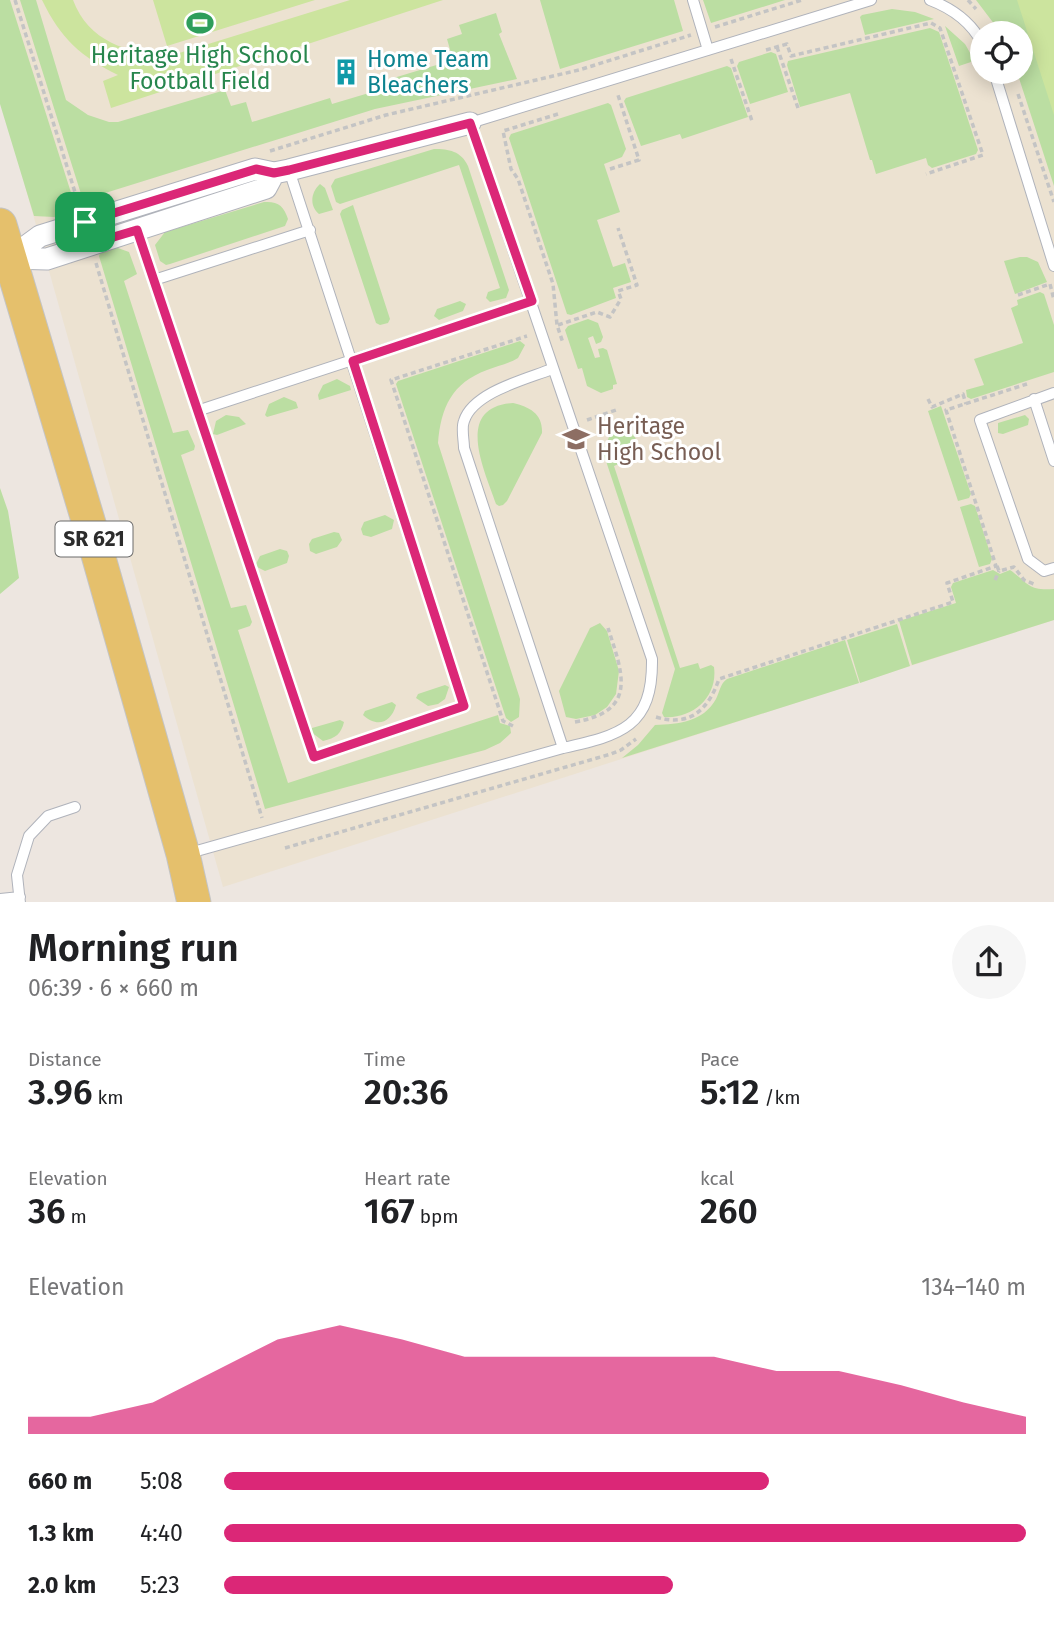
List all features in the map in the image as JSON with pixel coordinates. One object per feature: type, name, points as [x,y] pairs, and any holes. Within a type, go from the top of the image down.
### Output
[{"type":"main road","name":"SR 621","points":[[0,226],[5,260],[93,537],[183,854],[194,902]]},
{"type":"street","points":[[5,260],[40,236],[256,169],[282,171],[470,123]]},
{"type":"street","points":[[5,260],[47,259],[266,188],[282,171]]},
{"type":"lane","points":[[693,0],[708,50]]},
{"type":"lane","points":[[183,854],[604,738],[628,726],[645,705],[652,683],[652,659],[470,123],[871,0]]},
{"type":"lane","points":[[930,0],[958,15],[970,27]]},
{"type":"lane","points":[[998,84],[1054,266]]},
{"type":"lane","points":[[137,230],[314,757],[464,706],[310,230],[282,171]]},
{"type":"lane","points":[[154,280],[310,230]]},
{"type":"lane","points":[[197,411],[532,301]]},
{"type":"lane","points":[[552,369],[489,394],[473,405],[463,422],[464,449],[563,748]]},
{"type":"lane","points":[[1054,393],[980,420],[1028,559],[1044,571],[1054,568]]},
{"type":"lane","points":[[1034,399],[1054,461]]},
{"type":"lane","points":[[0,899],[20,900],[17,875],[29,836],[48,816],[75,807]]},
{"type":"path","points":[[15,0],[85,222]]},
{"type":"path","points":[[260,155],[386,115],[579,70],[802,0]]},
{"type":"path","points":[[754,53],[787,44],[791,56],[932,23],[940,28],[984,155],[926,174]]},
{"type":"path","points":[[777,47],[798,108]]},
{"type":"path","points":[[743,56],[731,59],[752,121]]},
{"type":"path","points":[[1016,85],[1054,202]]},
{"type":"path","points":[[610,169],[639,160],[618,95]]},
{"type":"path","points":[[564,349],[558,325],[554,284],[518,179],[511,169],[503,131],[567,111]]},
{"type":"path","points":[[549,327],[597,312],[610,317],[621,299],[618,290],[637,285],[618,228]]},
{"type":"path","points":[[90,244],[266,831]]},
{"type":"path","points":[[1018,295],[1050,284],[1054,300]]},
{"type":"path","points":[[513,726],[503,721],[391,380],[527,337]]},
{"type":"path","points":[[999,571],[946,410],[1029,384]]},
{"type":"path","points":[[928,399],[932,407],[963,394],[966,404]]},
{"type":"path","points":[[585,421],[619,409]]},
{"type":"path","points":[[656,718],[678,721],[699,713],[712,698],[719,679],[953,601],[947,583],[996,566]]},
{"type":"path","points":[[999,571],[1014,567],[1024,580],[1035,585],[1045,585]]},
{"type":"path","points":[[995,580],[999,571]]},
{"type":"path","points":[[575,722],[600,717],[616,701],[622,688],[621,668],[608,628]]},
{"type":"path","points":[[651,725],[659,706]]},
{"type":"path","points":[[285,848],[611,754],[621,750],[641,734]]},
{"type":"shaded area","name":"Heritage High School","points":[[0,0],[1054,0],[1054,620],[223,887],[25,186]]},
{"type":"green space","points":[[0,0],[10,0],[75,212],[54,217],[34,216],[0,104]]},
{"type":"green space","points":[[20,0],[36,0],[66,100],[88,115],[109,122],[118,122],[225,90],[231,106],[246,102],[252,122],[330,98],[332,104],[379,90],[377,83],[453,60],[447,39],[462,34],[459,25],[496,13],[502,32],[499,34],[517,79],[375,109],[86,199],[81,194]]},
{"type":"green space","points":[[42,0],[73,0],[90,27],[115,44],[144,53],[176,54],[350,0],[443,0],[111,108],[103,81],[118,75],[93,61],[73,45],[64,36]]},
{"type":"green space","name":"Heritage High School Football Field","points":[[153,0],[315,0],[167,46]]},
{"type":"green space","points":[[540,0],[674,0],[683,31],[560,69]]},
{"type":"green space","points":[[703,0],[785,0],[711,23]]},
{"type":"green space","points":[[976,0],[1054,0],[1054,186],[1021,84],[1033,84],[1033,21],[992,21]]},
{"type":"green space","points":[[1017,0],[1054,0],[1054,115],[1033,50],[1033,21],[1024,21]]},
{"type":"green space","points":[[892,9],[915,12],[934,19],[865,35],[860,17],[862,15]]},
{"type":"green space","points":[[945,26],[965,44],[970,53],[970,62],[959,66]]},
{"type":"green space","points":[[930,28],[939,32],[978,150],[976,154],[932,168],[926,158],[876,174],[850,93],[800,107],[788,61]]},
{"type":"green space","points":[[771,52],[776,54],[788,92],[750,104],[737,66],[739,62]]},
{"type":"green space","points":[[727,66],[731,68],[748,117],[682,139],[680,134],[641,146],[624,101],[626,98]]},
{"type":"green space","points":[[608,103],[626,149],[622,157],[604,164],[620,212],[597,220],[613,267],[625,263],[631,282],[613,288],[616,298],[571,315],[567,314],[509,138],[511,134]]},
{"type":"green space","points":[[434,149],[454,152],[462,157],[468,166],[509,290],[506,298],[490,302],[486,298],[488,292],[500,288],[459,165],[340,204],[336,202],[331,186],[335,179]]},
{"type":"green space","points":[[320,184],[325,188],[333,210],[319,214],[312,199]]},
{"type":"green space","points":[[264,202],[273,202],[285,211],[288,219],[285,226],[170,264],[166,265],[160,261],[155,245],[165,232]]},
{"type":"green space","points":[[353,205],[390,319],[388,323],[376,323],[340,214],[342,210]]},
{"type":"green space","points":[[115,247],[129,252],[137,274],[124,281],[173,433],[188,430],[195,446],[194,450],[181,455],[231,608],[246,605],[252,622],[250,626],[238,630],[288,783],[498,715],[500,723],[510,726],[511,733],[500,743],[485,750],[265,809],[99,256],[101,251]]},
{"type":"green space","points":[[1020,257],[1038,262],[1047,282],[1015,294],[1004,261]]},
{"type":"green space","points":[[1040,292],[1044,294],[1054,325],[1054,372],[971,399],[967,397],[966,390],[984,385],[974,359],[1023,343],[1011,308],[1018,305],[1017,300]]},
{"type":"green space","points":[[460,301],[466,304],[463,311],[439,320],[434,316],[437,309]]},
{"type":"green space","points":[[588,319],[598,323],[603,337],[601,342],[596,344],[593,336],[588,338],[595,358],[600,357],[598,349],[607,350],[617,384],[613,385],[613,389],[601,393],[587,386],[582,368],[578,369],[565,330],[568,326]]},
{"type":"green space","points":[[520,341],[525,345],[518,358],[475,375],[457,389],[442,418],[438,443],[520,699],[519,717],[511,722],[506,718],[396,384],[398,381]]},
{"type":"green space","points":[[337,379],[350,386],[351,390],[319,400],[318,395],[323,385]]},
{"type":"green space","points":[[284,397],[296,402],[298,408],[267,417],[265,415],[269,404]]},
{"type":"green space","points":[[513,403],[538,416],[542,433],[507,501],[499,506],[481,459],[478,428],[483,416],[495,407]]},
{"type":"green space","points":[[941,406],[971,494],[969,498],[958,501],[928,411]]},
{"type":"green space","points":[[226,415],[239,417],[246,424],[217,435],[213,434],[216,421]]},
{"type":"green space","points":[[1025,415],[1029,419],[1028,425],[1003,434],[998,433],[998,423]]},
{"type":"green space","points":[[627,427],[630,435],[634,434],[641,455],[614,466],[680,668],[698,663],[700,669],[711,665],[714,667],[712,688],[708,697],[694,710],[675,717],[664,717],[662,713],[675,669],[603,452],[611,432]]},
{"type":"green space","points":[[0,488],[8,511],[19,578],[0,594]]},
{"type":"green space","points":[[971,504],[975,506],[992,559],[990,564],[979,567],[960,507]]},
{"type":"green space","points":[[385,515],[394,520],[392,529],[371,537],[363,535],[361,529],[364,522]]},
{"type":"green space","points":[[339,533],[342,540],[337,547],[316,554],[310,551],[309,544],[312,539]]},
{"type":"green space","points":[[280,549],[287,551],[287,563],[265,571],[257,567],[260,556]]},
{"type":"green space","points":[[993,570],[1000,574],[1010,570],[1033,587],[1054,589],[1054,620],[912,665],[899,621],[956,603],[951,587],[953,583]]},
{"type":"green space","points":[[600,623],[607,631],[619,671],[616,694],[607,707],[595,715],[576,719],[566,717],[559,691],[590,628]]},
{"type":"green space","points":[[897,624],[910,666],[860,683],[847,640]]},
{"type":"green space","points":[[845,640],[859,683],[622,758],[638,745],[655,725],[690,720],[704,713],[711,707],[721,685],[727,679]]},
{"type":"green space","points":[[445,685],[449,687],[445,699],[438,704],[428,706],[416,698],[418,694]]},
{"type":"green space","points":[[392,702],[396,705],[394,711],[383,722],[373,721],[363,715],[365,711]]},
{"type":"green space","points":[[340,720],[344,722],[341,730],[331,738],[323,741],[311,732],[312,728]]},
{"type":"place","name":"Heritage High School Football Field","points":[[200,23]]},
{"type":"place","name":"Home Team Bleachers","points":[[346,72]]},
{"type":"place","name":"Heritage High School","points":[[576,439]]},
{"type":"route","points":[[470,123],[532,301],[353,361],[464,706],[314,757],[137,230],[90,244],[85,222],[256,169],[274,173],[289,170],[470,123]]}]
